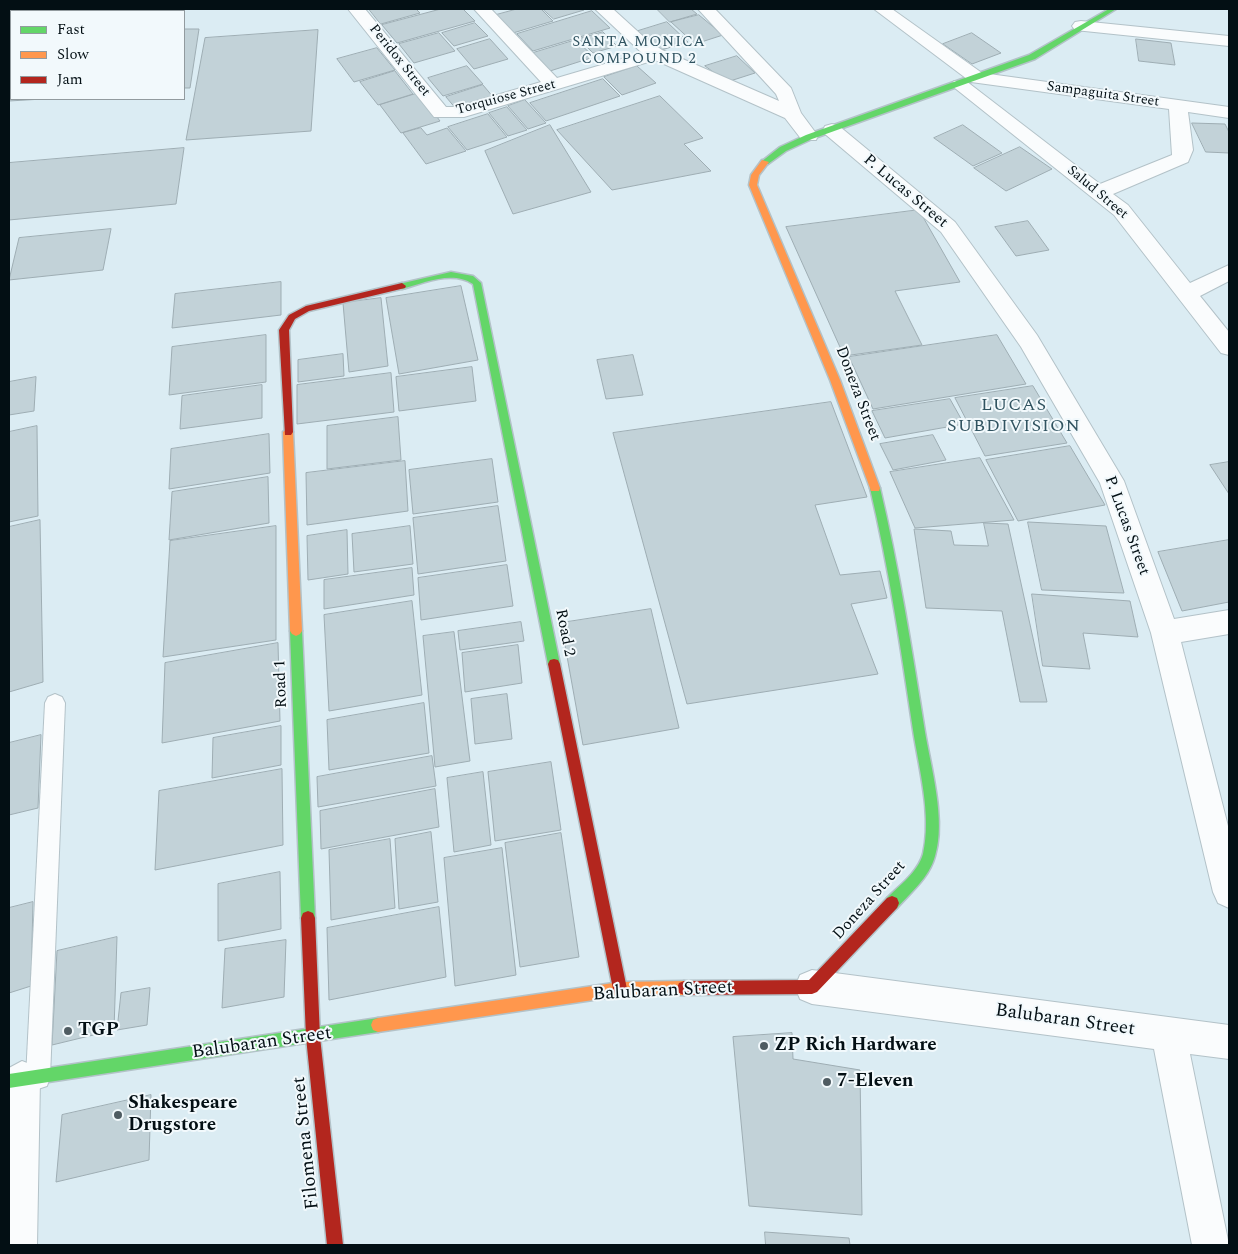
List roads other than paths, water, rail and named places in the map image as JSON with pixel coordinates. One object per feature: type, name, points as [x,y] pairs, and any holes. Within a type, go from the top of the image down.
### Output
[{"type":"street","name":"Peridox Street","points":[[356,9],[441,113]]},
{"type":"street","points":[[482,9],[554,85]]},
{"type":"street","points":[[603,9],[640,43],[656,54],[792,114]]},
{"type":"street","points":[[706,9],[785,92],[792,114],[809,136]]},
{"type":"street","name":"Salud Street","points":[[882,9],[1121,210],[1229,347]]},
{"type":"street","name":"Doneza Street","points":[[812,987],[916,877],[928,858],[932,839],[926,777],[904,632],[875,489],[835,380],[753,185],[753,176],[763,162],[809,136],[832,130],[1032,57],[1081,26],[1113,9]]},
{"type":"street","points":[[1081,26],[1229,41]]},
{"type":"street","name":"Torquiose Street","points":[[441,113],[458,113],[656,54]]},
{"type":"street","name":"Sampaguita Street","points":[[969,81],[1229,112]]},
{"type":"street","points":[[1099,192],[1181,158],[1183,150],[1178,105]]},
{"type":"street","name":"P. Lucas Street","points":[[832,130],[948,226],[1029,341],[1112,481],[1165,633],[1229,892]]},
{"type":"street","points":[[1188,293],[1229,272]]},
{"type":"street","name":"Road 1","points":[[313,1037],[284,330],[287,321],[294,314],[306,309],[450,274],[471,277],[477,282]]},
{"type":"street","name":"Road 2","points":[[477,282],[620,989]]},
{"type":"street","points":[[1165,633],[1229,622]]},
{"type":"street","name":"Balubaran Street","points":[[23,1079],[313,1037],[620,989],[812,987],[1229,1042]]},
{"type":"street","points":[[1169,1035],[1211,1245]]},
{"type":"street","name":"Filomena Street","points":[[313,1037],[335,1245]]},
{"type":"street","points":[[18,1245],[23,1079]]},
{"type":"lane","points":[[23,1079],[55,703]]},
{"type":"place","name":"TGP","points":[[68,1031]]},
{"type":"place","name":"ZP Rich Hardware","points":[[764,1046]]},
{"type":"place","name":"7-Eleven","points":[[827,1082]]},
{"type":"place","name":"Shakespeare Drugstore","points":[[118,1115]]},
{"type":"district","name":"SANTA MONICA COMPOUND 2","points":[[639,52]]},
{"type":"district","name":"LUCAS SUBDIVISION","points":[[1014,416]]}]
